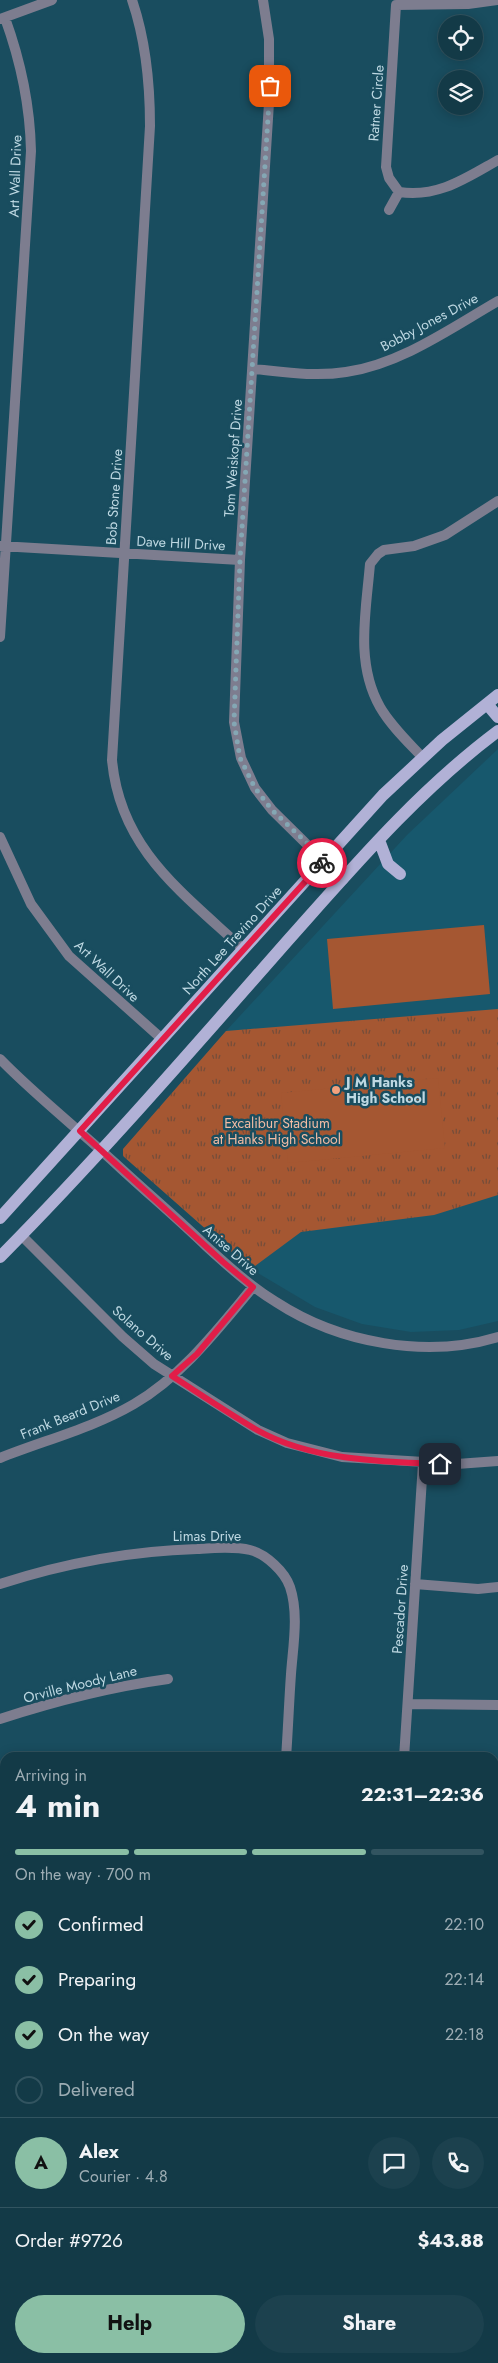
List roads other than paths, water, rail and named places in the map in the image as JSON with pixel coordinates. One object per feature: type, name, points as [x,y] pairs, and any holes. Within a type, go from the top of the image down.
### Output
[{"type":"main road","name":"North Lee Trevino Drive","points":[[0,1218],[383,795],[422,758],[498,696]]},
{"type":"main road","points":[[487,704],[498,717]]},
{"type":"main road","points":[[0,1257],[101,1150],[379,840],[428,790],[498,731]]},
{"type":"main road","points":[[379,840],[388,864],[400,874]]},
{"type":"street","points":[[2,18],[52,0]]},
{"type":"street","name":"Bob Stone Drive","points":[[132,0],[145,49],[150,95],[150,126],[112,760],[118,799],[136,839],[161,873],[243,949]]},
{"type":"street","name":"Tom Weiskopf Drive","points":[[263,0],[271,68],[254,369],[240,560],[233,704],[234,722],[240,758],[255,788],[272,810],[325,860],[343,880]]},
{"type":"street","name":"Ratner Circle","points":[[399,192],[388,178],[386,167],[396,5],[468,4],[497,0]]},
{"type":"street","name":"Art Wall Drive","points":[[0,638],[3,546],[31,151],[28,102],[21,64],[2,18]]},
{"type":"street","points":[[389,210],[399,192],[412,194],[445,189],[498,160]]},
{"type":"street","name":"Bobby Jones Drive","points":[[254,369],[327,374],[358,370],[394,358],[498,301]]},
{"type":"street","points":[[422,758],[381,709],[370,684],[364,659],[363,639],[370,564],[384,550],[414,546],[445,536],[498,501]]},
{"type":"street","name":"Dave Hill Drive","points":[[3,546],[240,560]]},
{"type":"street","name":"Art Wall Drive","points":[[0,837],[30,904],[69,956],[162,1039]]},
{"type":"street","name":"Anise Drive","points":[[0,1059],[23,1082],[80,1131],[223,1262],[277,1304],[323,1326],[346,1334],[391,1344],[438,1347],[498,1337]]},
{"type":"street","name":"Solano Drive","points":[[21,1235],[123,1337],[154,1364],[258,1430],[287,1443],[342,1456],[423,1463],[478,1464],[498,1461]]},
{"type":"street","name":"Frank Beard Drive","points":[[0,1458],[116,1414],[148,1395],[197,1354],[253,1287]]},
{"type":"street","name":"Pescador Drive","points":[[405,1752],[423,1463]]},
{"type":"street","name":"Limas Drive","points":[[0,1584],[73,1562],[134,1552],[210,1548],[245,1549],[256,1552],[275,1565],[283,1575],[294,1601],[294,1637],[286,1752]]},
{"type":"street","points":[[415,1584],[478,1589],[498,1588]]},
{"type":"street","name":"Orville Moody Lane","points":[[0,1720],[90,1693],[168,1679]]},
{"type":"street","points":[[409,1704],[498,1705]]},
{"type":"place","name":"J M Hanks High School","points":[[336,1090]]},
{"type":"park label","name":"Excalibur Stadium at Hanks High School","points":[[277,1132]]}]
